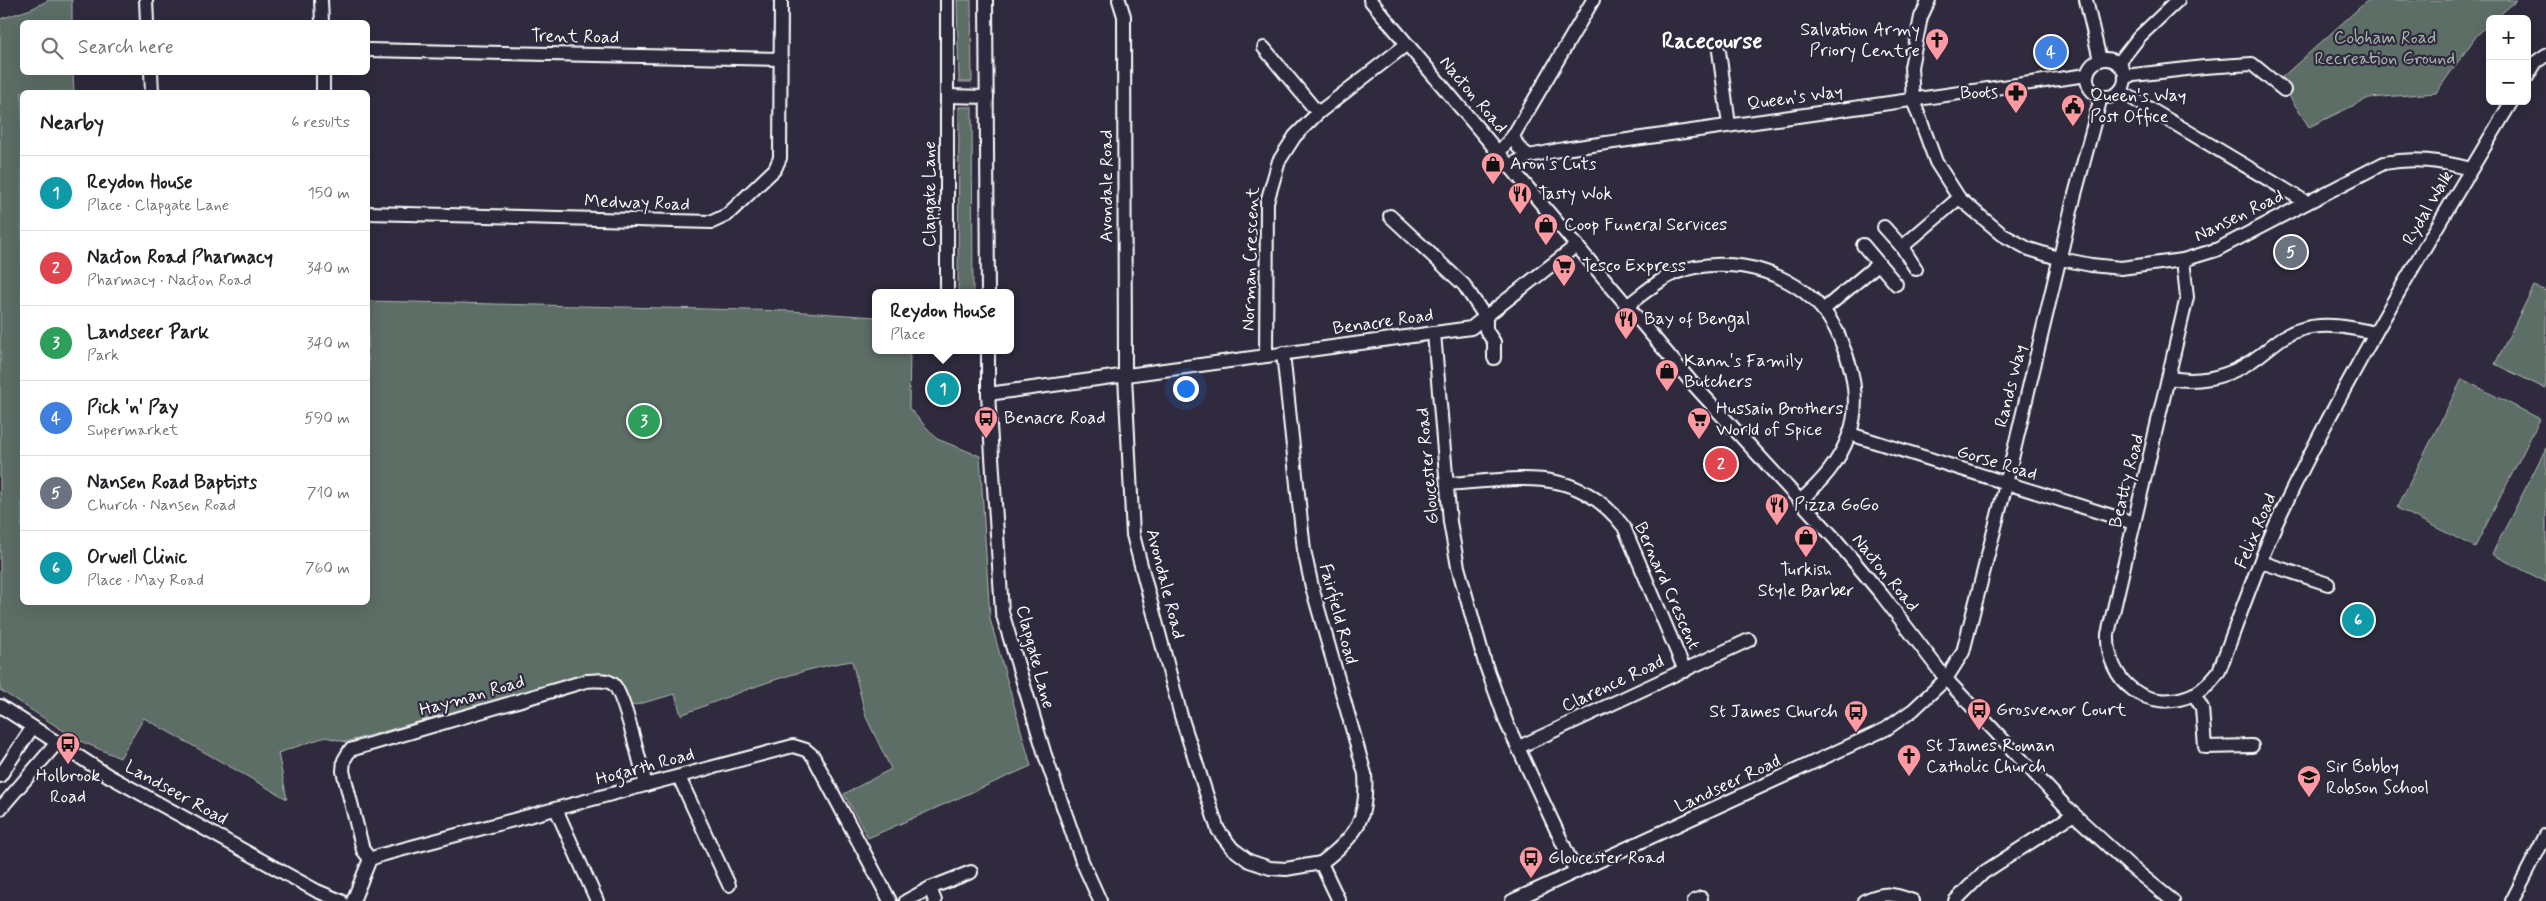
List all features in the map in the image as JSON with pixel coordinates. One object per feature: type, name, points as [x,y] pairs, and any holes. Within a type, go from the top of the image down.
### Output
[{"type":"street","points":[[146,0],[147,20]]},
{"type":"street","points":[[322,0],[322,20]]},
{"type":"street","name":"Medway Road","points":[[370,213],[712,222],[719,220],[728,215],[775,169],[780,158],[781,0]]},
{"type":"street","name":"Clapgate Lane","points":[[947,0],[947,289]]},
{"type":"street","name":"Avondale Road","points":[[1119,0],[1124,16],[1125,376],[1133,535],[1181,716],[1218,830],[1232,848],[1249,861],[1270,868],[1286,870],[1321,863]]},
{"type":"street","name":"Nacton Road","points":[[1370,0],[1693,384],[1836,540],[1882,595],[1946,679],[2032,773],[2131,867],[2173,901]]},
{"type":"street","points":[[1499,152],[1512,136],[1593,0]]},
{"type":"street","name":"Nansen Road","points":[[1929,0],[1921,17],[1911,67],[1913,100],[1936,162],[1958,198],[2003,235],[2029,249],[2061,259],[2121,268],[2183,260],[2216,250],[2384,163],[2415,159],[2432,160],[2471,169]]},
{"type":"street","points":[[2086,0],[2100,60]]},
{"type":"street","points":[[2118,64],[2139,37],[2178,0]]},
{"type":"street","points":[[988,289],[987,97],[989,1]]},
{"type":"street","name":"Norman Crescent","points":[[1266,355],[1267,202],[1279,161],[1295,136],[1318,113],[1407,44]]},
{"type":"street","points":[[1264,48],[1318,113]]},
{"type":"street","name":"Trent Road","points":[[370,50],[782,59]]},
{"type":"street","points":[[1719,51],[1729,125]]},
{"type":"street","points":[[2531,70],[2536,62],[2546,55]]},
{"type":"street","points":[[2100,60],[2111,60],[2118,64],[2125,76],[2120,91],[2108,97],[2102,97],[2092,91],[2086,75],[2093,64],[2100,60]]},
{"type":"street","points":[[2125,76],[2204,67],[2252,64],[2284,90]]},
{"type":"street","points":[[151,75],[152,90]]},
{"type":"street","points":[[323,75],[324,90]]},
{"type":"street","name":"Queen's Way","points":[[1510,165],[1529,156],[1729,125],[2086,75]]},
{"type":"street","points":[[2120,91],[2306,202]]},
{"type":"street","points":[[948,96],[987,97]]},
{"type":"street","name":"Rands Way","points":[[1946,679],[1963,652],[2006,484],[2074,198],[2102,97]]},
{"type":"street","name":"Rydal Walk","points":[[2375,333],[2510,105]]},
{"type":"street","points":[[1512,136],[1518,147],[1529,156]]},
{"type":"street","points":[[1902,247],[1958,198]]},
{"type":"street","points":[[1390,216],[1464,285],[1486,318],[1486,330],[1494,342],[1494,358]]},
{"type":"street","points":[[1884,227],[1902,247],[1916,269]]},
{"type":"street","name":"Benacre Road","points":[[988,394],[1471,328],[1577,245]]},
{"type":"street","points":[[1863,245],[1896,284]]},
{"type":"street","name":"Beatty Road","points":[[2144,697],[2129,687],[2116,671],[2107,647],[2108,634],[2170,378],[2187,298],[2183,260]]},
{"type":"street","points":[[1628,305],[1673,274],[1692,268],[1725,264],[1768,273],[1799,289],[1823,310],[1835,326],[1852,373],[1854,405],[1850,434],[1832,468],[1800,501]]},
{"type":"street","points":[[1823,310],[1878,264]]},
{"type":"street","points":[[2170,378],[2189,382],[2205,380],[2236,370],[2296,330],[2317,325],[2347,326],[2375,333]]},
{"type":"street","name":"Gloucester Road","points":[[1434,333],[1450,522],[1458,567],[1496,696],[1507,724],[1576,872]]},
{"type":"street","name":"Felix Road","points":[[2144,697],[2156,700],[2173,699],[2194,694],[2208,685],[2219,671],[2284,507],[2375,333]]},
{"type":"street","name":"Fairfield Road","points":[[1284,353],[1304,550],[1312,587],[1365,774],[1366,796],[1363,818],[1341,849],[1321,863]]},
{"type":"street","name":"Clapgate Lane","points":[[988,354],[988,394],[1002,612],[1044,755],[1082,861],[1100,901]]},
{"type":"street","name":"Gorse Road","points":[[1850,434],[2134,523]]},
{"type":"street","name":"Bernard Crescent","points":[[1447,484],[1546,480],[1569,484],[1593,495],[1611,510],[1624,528],[1685,671]]},
{"type":"street","points":[[2261,562],[2328,584]]},
{"type":"street","name":"Clarence Road","points":[[1519,747],[1749,640]]},
{"type":"street","name":"Landseer Road","points":[[1512,901],[1886,729],[1913,710],[1946,679]]},
{"type":"street","name":"Hayman Road","points":[[370,859],[363,850],[343,771],[344,760],[350,750],[586,681],[603,680],[614,685],[623,703],[646,785]]},
{"type":"street","points":[[2194,694],[2202,708],[2205,748],[2252,746]]},
{"type":"street","name":"Landseer Road","points":[[0,706],[56,744],[188,820],[317,891],[341,901]]},
{"type":"street","points":[[0,776],[32,728]]},
{"type":"street","points":[[0,809],[56,744]]},
{"type":"street","name":"Hogarth Road","points":[[370,859],[793,746],[806,750],[813,756],[890,901]]},
{"type":"street","points":[[679,777],[729,885]]},
{"type":"street","points":[[556,809],[597,901]]},
{"type":"street","points":[[1955,901],[1983,874],[2074,814]]},
{"type":"street","points":[[2512,901],[2546,834]]},
{"type":"street","points":[[353,901],[370,859]]},
{"type":"street","points":[[1321,863],[1339,901]]},
{"type":"street","points":[[906,901],[930,888],[971,872]]},
{"type":"street","points":[[930,888],[935,901]]},
{"type":"street","points":[[1864,901],[1883,894],[1899,896],[1913,901]]},
{"type":"green space","points":[[49,0],[72,0],[72,20],[20,20],[20,75],[73,75],[74,90],[20,90],[20,605],[370,605],[370,301],[790,311],[872,317],[872,354],[910,354],[909,408],[937,439],[980,456],[990,619],[1031,766],[868,838],[844,794],[891,769],[866,717],[852,661],[787,676],[681,715],[675,694],[628,707],[621,686],[615,678],[605,674],[588,674],[346,742],[325,737],[278,753],[287,799],[144,718],[120,758],[78,740],[0,690],[0,19],[31,9]]},
{"type":"green space","points":[[957,0],[971,0],[972,82],[959,82]]},
{"type":"green space","name":"Cobham Road Recreation Ground","points":[[2368,0],[2517,0],[2500,15],[2486,15],[2486,27],[2477,35],[2436,93],[2369,98],[2309,127],[2279,80]]},
{"type":"green space","points":[[959,107],[972,107],[973,289],[958,289]]},
{"type":"green space","points":[[2534,286],[2546,291],[2546,389],[2495,364]]},
{"type":"green space","points":[[2462,379],[2540,419],[2475,547],[2397,508]]},
{"type":"green space","points":[[2546,448],[2546,582],[2492,554]]},
{"type":"place","name":"Pick 'n' Pay","points":[[2051,52]]},
{"type":"place","name":"Salvation Army Priory Centre","points":[[1937,61]]},
{"type":"place","name":"Boots","points":[[2016,114]]},
{"type":"place","name":"Queen's Way Post Office","points":[[2073,127]]},
{"type":"place","name":"Aron's Cuts","points":[[1493,185]]},
{"type":"place","name":"Tasty Wok","points":[[1520,215]]},
{"type":"place","name":"Coop Funeral Services","points":[[1546,246]]},
{"type":"place","name":"Nansen Road Baptists","points":[[2291,252]]},
{"type":"place","name":"Tesco Express","points":[[1564,287]]},
{"type":"place","name":"Bay of Bengal","points":[[1626,340]]},
{"type":"place","name":"Reydon House","points":[[943,389]]},
{"type":"place","name":"Kann's Family Butchers","points":[[1667,392]]},
{"type":"place","name":"Landseer Park","points":[[644,421]]},
{"type":"place","name":"Benacre Road","points":[[986,439]]},
{"type":"place","name":"Hussain Brothers World of Spice","points":[[1699,440]]},
{"type":"place","name":"Nacton Road Pharmacy","points":[[1721,464]]},
{"type":"place","name":"Pizza GoGo","points":[[1777,526]]},
{"type":"place","name":"Turkish Style Barber","points":[[1806,558]]},
{"type":"place","name":"Orwell Clinic","points":[[2358,620]]},
{"type":"place","name":"Grosvenor Court","points":[[1979,731]]},
{"type":"place","name":"St James Church","points":[[1856,733]]},
{"type":"place","name":"Holbrook Road","points":[[68,765]]},
{"type":"place","name":"St James Roman Catholic Church","points":[[1909,777]]},
{"type":"place","name":"Sir Bobby Robson School","points":[[2309,798]]},
{"type":"place","name":"Gloucester Road","points":[[1531,879]]},
{"type":"district","name":"Racecourse","points":[[1712,42]]}]
